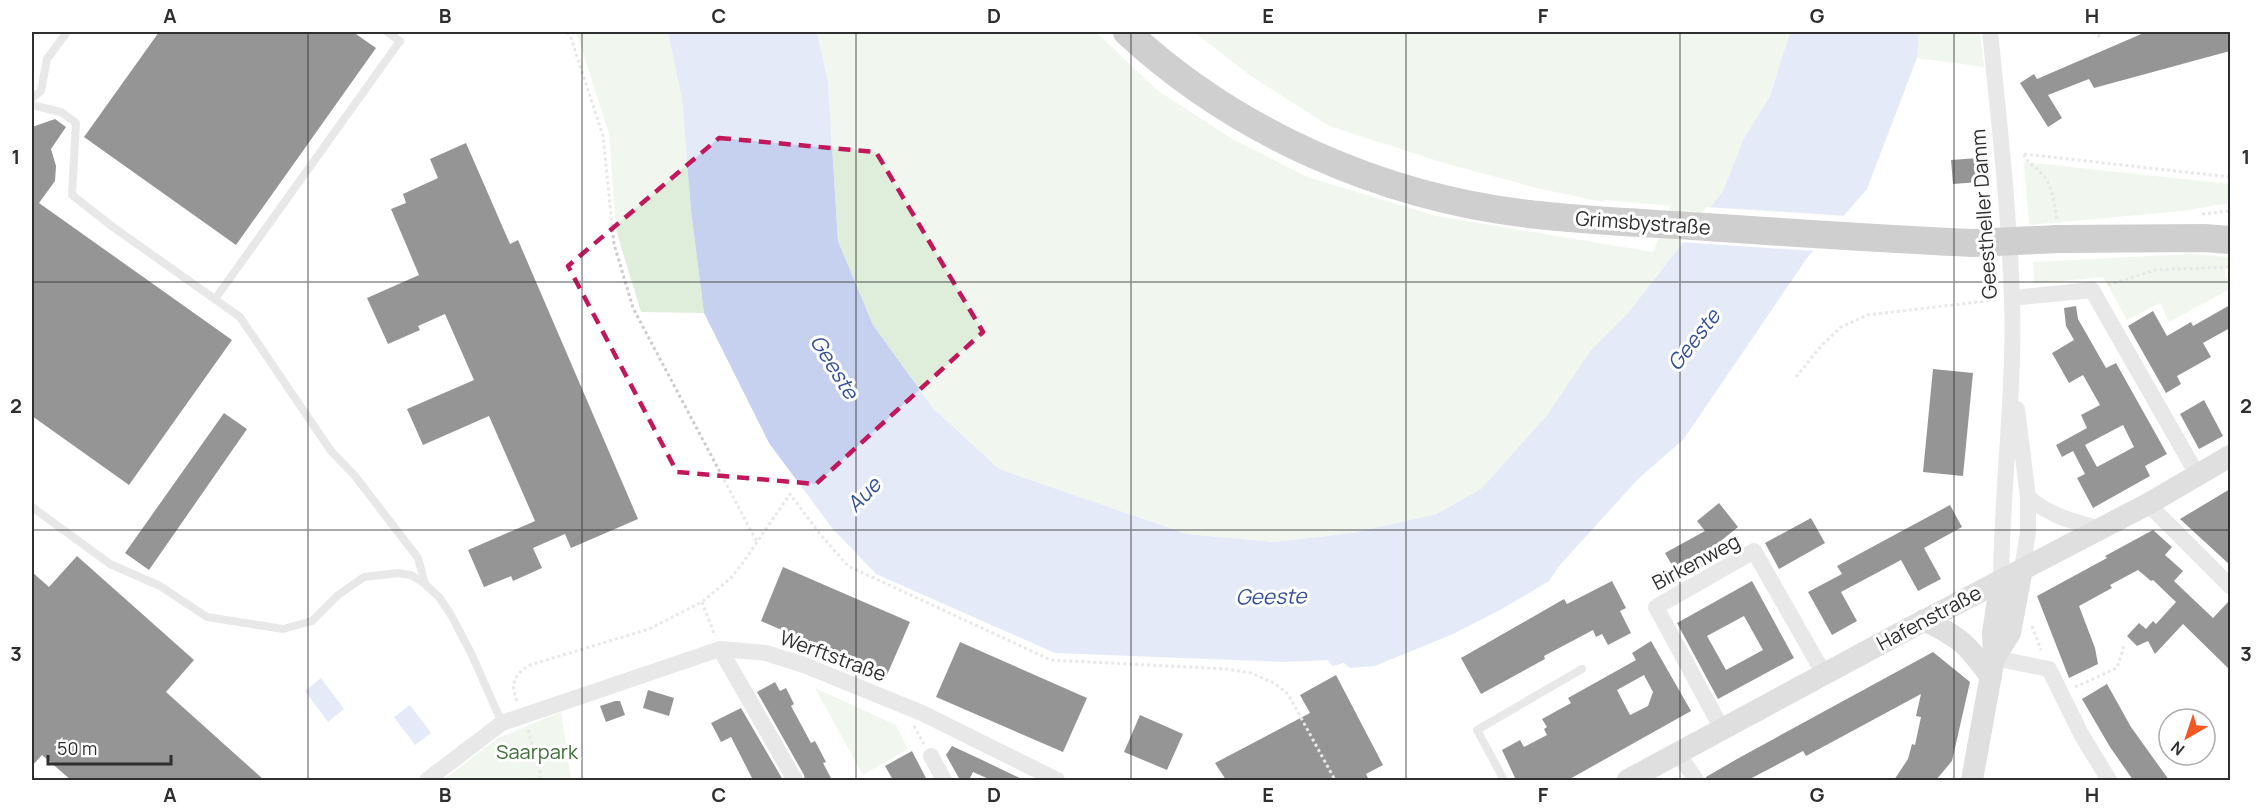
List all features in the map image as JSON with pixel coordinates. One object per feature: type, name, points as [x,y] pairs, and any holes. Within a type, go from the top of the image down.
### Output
[{"type":"highway","name":"Grimsbystraße","points":[[1127,32],[1179,75],[1228,108],[1276,136],[1327,160],[1393,185],[1457,201],[1528,214],[1973,243],[2058,231],[2222,236]]},
{"type":"main road","name":"Hafenstraße","points":[[1628,780],[1924,620],[2014,580],[2230,456]]},
{"type":"main road","points":[[1972,780],[1993,668],[1993,633],[2014,580]]},
{"type":"main road","points":[[1924,620],[1954,634],[1993,668]]},
{"type":"street","name":"Geestheller Damm","points":[[1990,32],[2012,298],[2012,363],[2002,529],[2014,580]]},
{"type":"street","points":[[2012,298],[2092,290],[2198,476]]},
{"type":"street","name":"Geestheller Damm","points":[[2012,363],[2028,497],[2028,532],[2014,580]]},
{"type":"street","points":[[2028,497],[2043,510],[2101,529]]},
{"type":"street","points":[[2148,504],[2230,586]]},
{"type":"street","name":"Birkenweg","points":[[1722,729],[1656,607],[1754,551],[1824,674]]},
{"type":"street","points":[[720,648],[795,780]]},
{"type":"street","name":"Werftstraße","points":[[427,780],[502,723],[720,648],[766,653],[804,665],[922,712],[1057,780]]},
{"type":"street","points":[[1993,668],[2049,669],[2060,694],[2109,780]]},
{"type":"street","points":[[1678,753],[1696,780]]},
{"type":"street","points":[[931,756],[944,780]]},
{"type":"lane","points":[[32,98],[41,91],[47,59],[67,32]]},
{"type":"lane","points":[[215,299],[400,41],[387,32]]},
{"type":"lane","points":[[32,105],[61,112],[76,123],[72,195],[113,227],[240,317],[331,451],[355,476],[418,558],[425,584]]},
{"type":"lane","points":[[32,507],[110,564],[160,586],[207,617],[283,629],[312,621],[338,595],[364,577],[398,573],[411,575],[439,597],[451,615],[471,653],[502,723]]},
{"type":"lane","points":[[1504,780],[1477,730],[1582,669]]},
{"type":"path","points":[[567,32],[571,38],[603,136],[614,244],[633,308],[757,542]]},
{"type":"path","points":[[2092,32],[2098,36],[2103,32]]},
{"type":"path","points":[[2058,231],[2053,196],[2047,181],[2026,160],[2024,154],[2230,177]]},
{"type":"path","points":[[2092,290],[2155,270],[2230,267]]},
{"type":"path","points":[[1796,377],[1822,345],[1841,327],[1867,315],[2012,298]]},
{"type":"path","points":[[540,780],[540,772],[523,714],[512,689],[513,681],[520,670],[649,629],[702,602],[731,578],[790,494],[848,566],[1051,660],[1227,669],[1251,673],[1274,683],[1288,694],[1335,780]]},
{"type":"path","points":[[2014,580],[2049,669]]},
{"type":"path","points":[[702,602],[720,648]]},
{"type":"path","points":[[2060,694],[2117,668],[2124,646]]},
{"type":"highlighted area","points":[[719,138],[876,152],[983,332],[816,484],[677,472],[568,266]]},
{"type":"green space","points":[[575,32],[668,32],[670,34],[682,99],[691,211],[704,313],[641,312],[616,230],[609,134]]},
{"type":"green space","points":[[817,32],[1096,32],[1157,90],[1229,137],[1307,177],[1436,216],[1653,252],[1671,206],[1606,200],[1603,202],[1541,189],[1444,163],[1329,126],[1251,76],[1194,32],[1790,32],[1770,96],[1743,140],[1723,191],[1628,313],[1591,350],[1547,415],[1482,488],[1438,514],[1352,533],[1274,542],[1187,534],[999,469],[933,408],[873,325],[838,241],[828,82]]},
{"type":"green space","points":[[1919,32],[1980,32],[1984,67],[1917,58]]},
{"type":"green space","points":[[2024,162],[2230,184],[2230,203],[2182,211],[2029,225]]},
{"type":"green space","points":[[2191,254],[2230,257],[2230,266],[2225,267],[2225,276],[2230,283],[2230,289],[2169,322],[2160,303],[2127,320],[2103,277],[2034,284],[2033,262]]},
{"type":"green space","points":[[815,688],[896,725],[908,749],[863,775]]},
{"type":"green space","name":"Saarpark","points":[[561,712],[571,780],[443,780],[498,738]]},
{"type":"water","points":[[668,32],[817,32],[828,82],[838,241],[873,325],[933,408],[999,469],[1187,534],[1274,542],[1352,533],[1437,514],[1482,488],[1547,415],[1591,350],[1628,313],[1723,191],[1743,140],[1770,96],[1790,32],[1919,32],[1917,58],[1867,189],[1807,258],[1683,440],[1639,478],[1559,566],[1549,581],[1453,634],[1375,666],[1350,668],[1344,663],[1332,666],[1328,660],[1284,662],[1055,653],[876,574],[832,528],[769,443],[704,313],[691,211],[682,99]]},
{"type":"water","points":[[321,678],[344,709],[328,722],[305,691]]},
{"type":"water","points":[[410,705],[431,733],[415,745],[394,717]]},
{"type":"pier","points":[[1707,207],[1847,216],[1816,251],[1679,242]]},
{"type":"building","points":[[159,32],[353,32],[376,48],[236,245],[84,137]]},
{"type":"building","points":[[2146,32],[2230,32],[2230,51],[2094,88],[2089,79],[2048,95],[2062,118],[2048,127],[2020,83],[2034,74],[2037,79]]},
{"type":"building","points":[[55,119],[66,127],[51,149],[56,166],[55,181],[39,203],[232,340],[129,485],[32,416],[32,127]]},
{"type":"building","points":[[466,143],[510,244],[518,240],[638,519],[571,548],[565,534],[533,548],[542,568],[513,581],[511,576],[484,587],[468,550],[535,521],[489,416],[423,445],[407,409],[474,380],[445,314],[418,326],[420,330],[388,344],[367,298],[419,275],[391,209],[406,203],[403,194],[438,178],[430,159]]},
{"type":"building","points":[[1978,158],[1979,182],[1953,184],[1951,160]]},
{"type":"building","points":[[2230,305],[2230,328],[2203,343],[2211,357],[2177,376],[2181,384],[2166,393],[2128,326],[2153,311],[2167,336],[2191,322],[2193,326]]},
{"type":"building","points":[[2076,306],[2078,319],[2106,368],[2116,363],[2167,454],[2145,466],[2150,476],[2093,508],[2077,478],[2085,474],[2073,451],[2062,457],[2056,445],[2087,428],[2081,415],[2100,405],[2083,375],[2069,383],[2052,353],[2074,340],[2066,326],[2064,308]],"holes":[[[2123,425],[2134,447],[2097,467],[2085,445]]]},
{"type":"building","points":[[1933,369],[1973,373],[1963,476],[1923,472]]},
{"type":"building","points":[[2204,400],[2223,436],[2199,449],[2180,414]]},
{"type":"building","points":[[224,413],[247,429],[149,570],[125,553]]},
{"type":"building","points":[[2230,489],[2230,565],[2180,519]]},
{"type":"building","points":[[1719,503],[1738,527],[1701,557],[1706,565],[1680,579],[1665,553],[1705,531],[1697,521]]},
{"type":"building","points":[[1950,505],[1962,527],[1924,548],[1941,579],[1918,591],[1901,560],[1841,592],[1857,621],[1832,635],[1808,592],[1842,574],[1837,566]]},
{"type":"building","points":[[1811,518],[1825,543],[1779,569],[1765,543]]},
{"type":"building","points":[[2153,530],[2172,547],[2165,555],[2183,571],[2174,581],[2213,618],[2230,600],[2230,670],[2183,624],[2155,654],[2148,641],[2137,646],[2127,636],[2139,623],[2146,629],[2153,621],[2156,624],[2176,602],[2153,580],[2151,581],[2138,570],[2110,585],[2112,588],[2079,606],[2095,648],[2098,664],[2069,678],[2037,596]]},
{"type":"building","points":[[77,556],[194,660],[166,692],[264,780],[71,780],[42,755],[32,766],[32,572],[49,587]]},
{"type":"building","points":[[783,567],[910,622],[887,675],[761,621]]},
{"type":"building","points":[[1612,581],[1626,608],[1620,611],[1631,633],[1608,645],[1602,634],[1596,637],[1593,630],[1481,694],[1461,658],[1564,599],[1567,604]]},
{"type":"building","points":[[1752,581],[1794,658],[1718,699],[1677,623]],"holes":[[[1744,616],[1763,650],[1726,670],[1707,636]]]},
{"type":"building","points":[[1651,641],[1691,711],[1568,780],[1516,780],[1502,750],[1520,740],[1524,747],[1547,735],[1544,729],[1547,727],[1542,719],[1571,703],[1568,698],[1636,660],[1632,653]],"holes":[[[1644,675],[1653,692],[1648,706],[1630,715],[1617,690]]]},
{"type":"building","points":[[960,642],[1087,698],[1063,752],[936,697]]},
{"type":"building","points":[[1933,652],[1970,682],[1952,761],[1936,780],[1894,780],[1908,759],[1912,744],[1915,745],[1921,717],[1916,716],[1921,694],[1806,756],[1803,751],[1748,780],[1706,780],[1706,777],[1737,759]]},
{"type":"building","points":[[1336,675],[1383,765],[1366,774],[1369,780],[1226,780],[1215,763],[1310,713],[1300,695]]},
{"type":"building","points":[[775,682],[780,691],[786,688],[794,704],[791,706],[811,743],[815,741],[832,780],[805,780],[757,692]]},
{"type":"building","points":[[2107,684],[2131,727],[2157,763],[2157,767],[2160,767],[2169,780],[2133,780],[2110,747],[2082,699]]},
{"type":"building","points":[[648,690],[674,698],[669,716],[643,708]]},
{"type":"building","points":[[620,701],[625,715],[606,722],[600,706]]},
{"type":"building","points":[[741,708],[783,780],[753,780],[731,737],[721,742],[711,723]]},
{"type":"building","points":[[1140,715],[1183,734],[1167,770],[1124,752]]},
{"type":"building","points":[[952,746],[1024,780],[991,780],[973,772],[969,780],[960,780],[946,755]]},
{"type":"building","points":[[912,751],[927,780],[893,780],[885,766]]},
{"type":"water label","name":"Geeste","points":[[1694,340]]},
{"type":"water label","name":"Geeste","points":[[834,367]]},
{"type":"water label","name":"Aue","points":[[864,495]]},
{"type":"water label","name":"Geeste","points":[[1271,597]]}]
